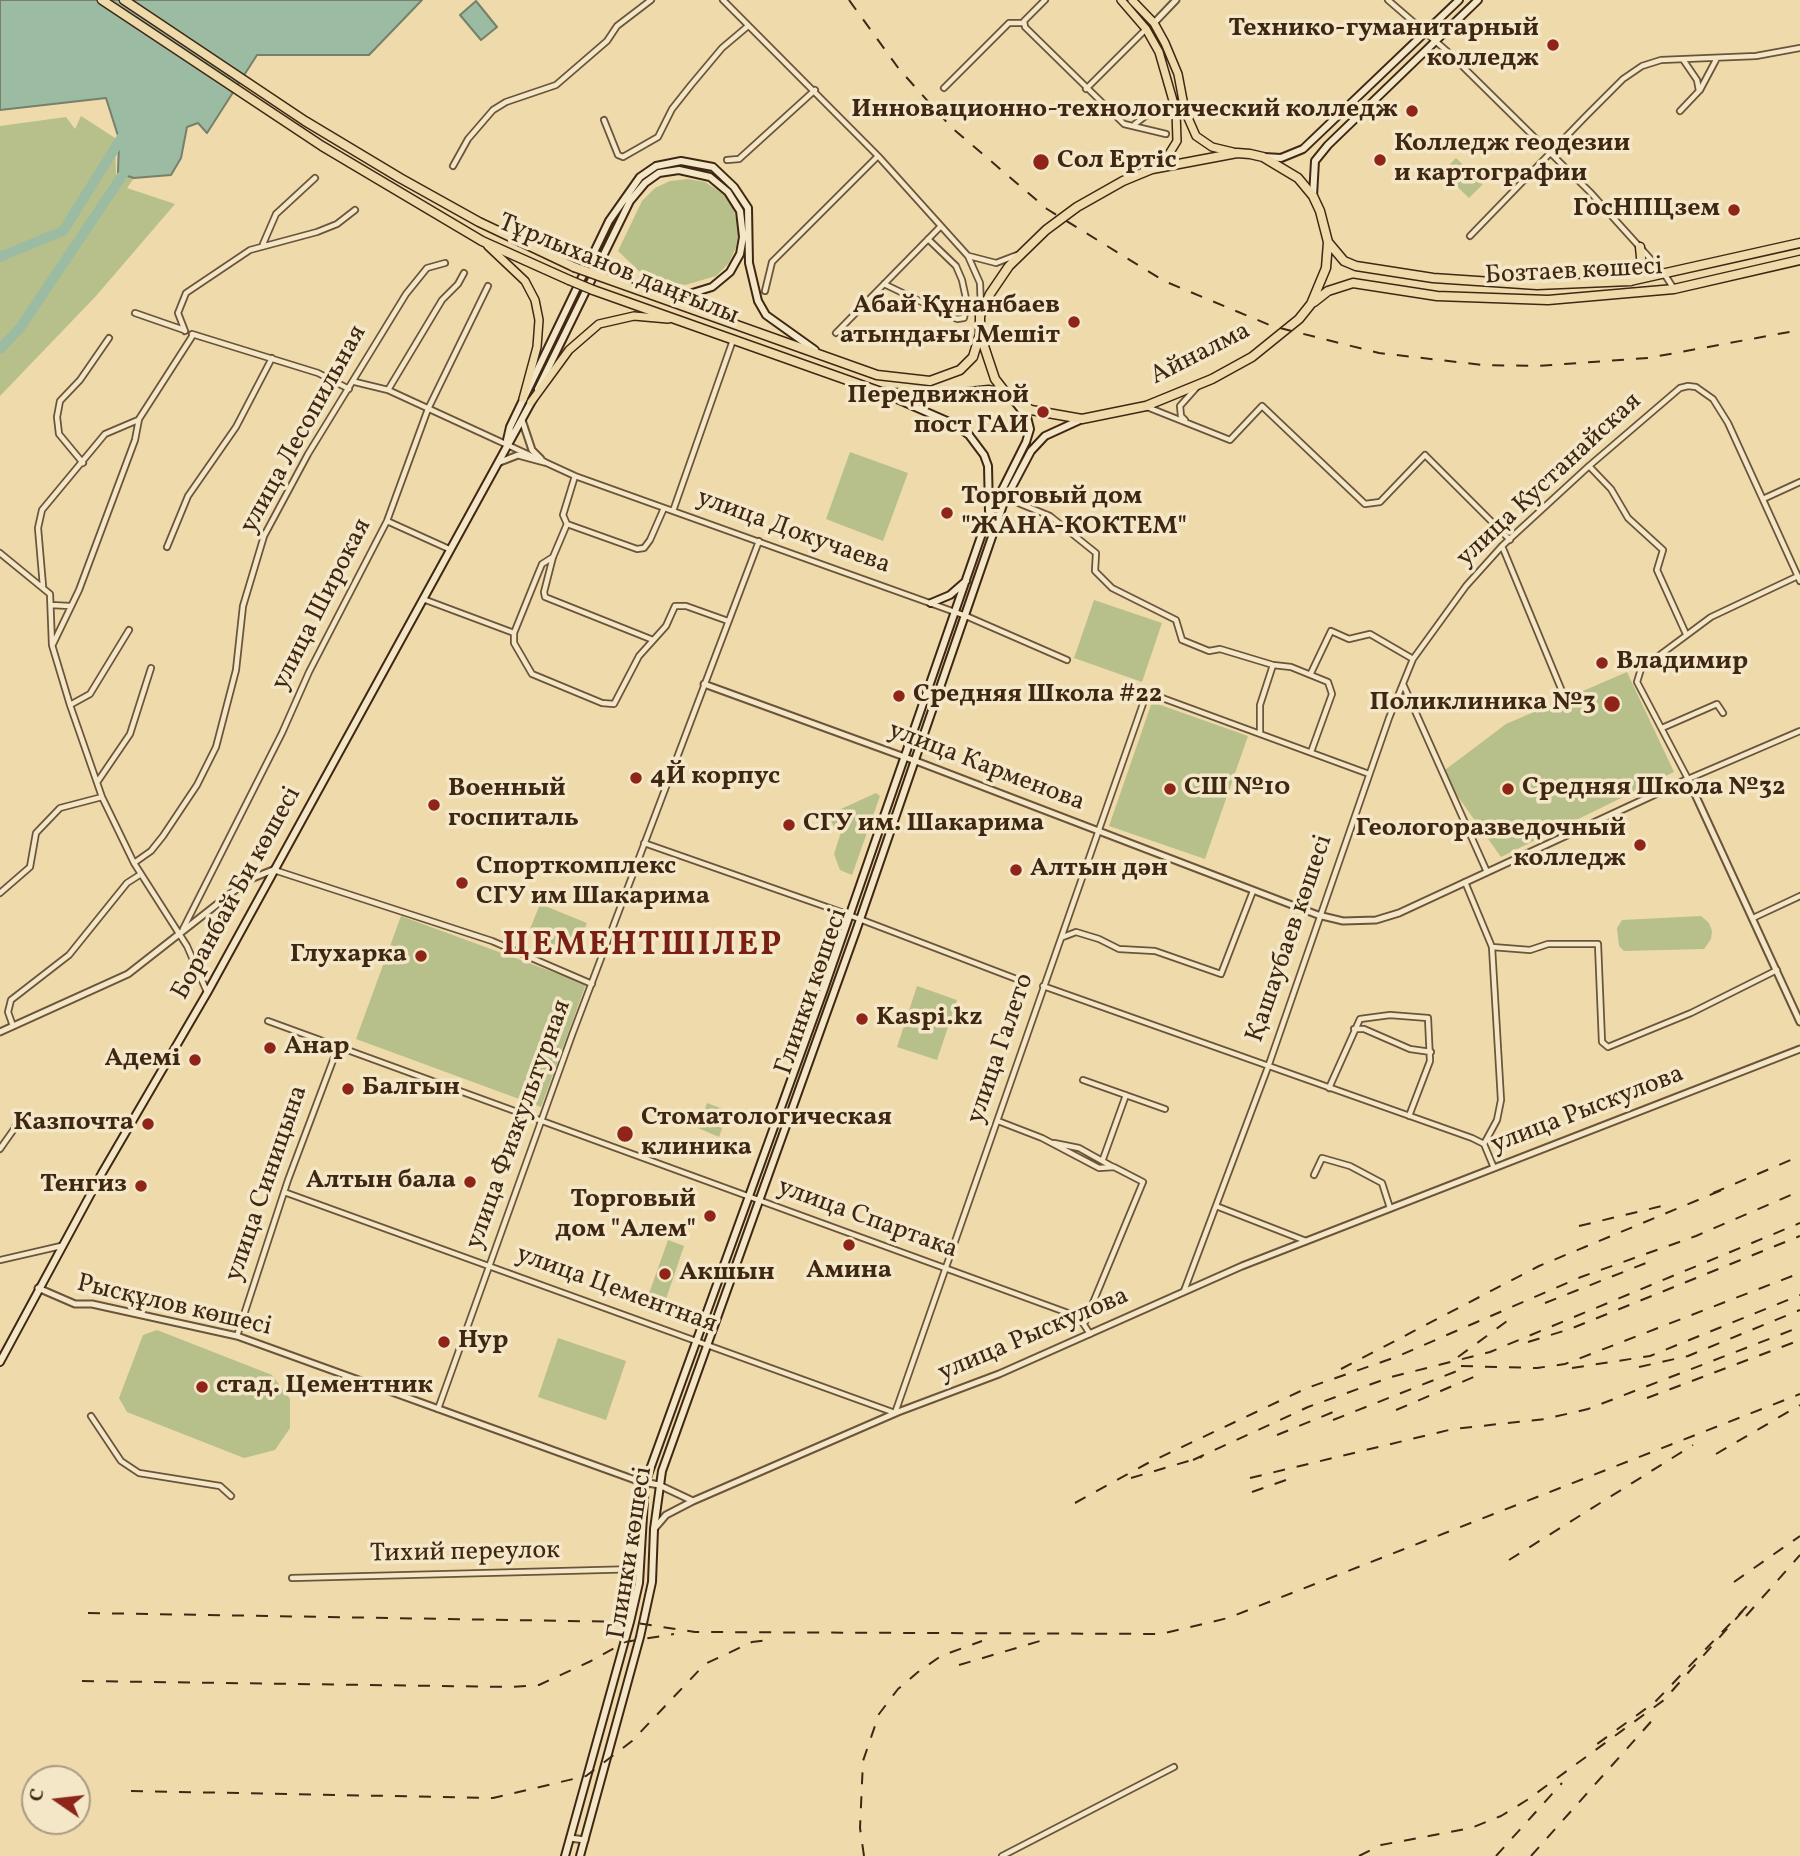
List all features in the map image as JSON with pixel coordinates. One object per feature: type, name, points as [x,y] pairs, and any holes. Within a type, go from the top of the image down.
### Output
[{"type":"highway","name":"Тұрлыханов даңғылы","points":[[102,0],[299,132],[482,241],[569,280],[881,392],[932,396],[989,390],[1011,398]]},
{"type":"highway","name":"Тұрлыханов даңғылы","points":[[124,0],[305,121],[400,178],[479,222],[574,267],[877,375],[930,381],[960,370],[973,357],[980,334]]},
{"type":"highway","name":"Айналма","points":[[1237,153],[1263,157],[1298,178],[1313,195],[1328,242],[1326,268],[1311,304],[1299,319],[1252,357],[1198,385],[1146,406],[1082,419],[1042,414],[1011,398],[995,379],[980,334],[981,316],[998,280],[1046,230],[1077,207],[1152,169],[1237,153]]},
{"type":"highway","name":"Бозтаев көшесі","points":[[1328,242],[1344,261],[1356,266],[1433,278],[1537,285],[1630,281],[1800,243]]},
{"type":"highway","points":[[1630,281],[1642,267],[1640,247]]},
{"type":"highway","name":"Бозтаев көшесі","points":[[1311,304],[1328,291],[1353,283],[1437,296],[1484,299],[1548,300],[1674,289],[1800,260]]},
{"type":"main road","points":[[1121,0],[1146,29],[1168,78],[1178,126],[1177,141],[1169,154],[1152,169]]},
{"type":"main road","points":[[1132,0],[1154,23],[1178,74],[1185,111],[1196,136],[1212,147],[1237,153]]},
{"type":"main road","points":[[1263,157],[1281,159],[1303,149],[1459,0]]},
{"type":"main road","points":[[1313,195],[1315,161],[1321,153],[1478,0]]},
{"type":"main road","name":"Боранбай Би көшесі","points":[[0,1362],[61,1246],[207,993],[506,443],[609,221],[640,177],[656,166],[681,161],[713,167],[734,187],[748,208],[746,221]]},
{"type":"main road","points":[[640,292],[686,295],[712,287],[730,272],[740,254],[746,221]]},
{"type":"main road","points":[[746,221],[748,263],[758,301],[766,315],[825,357]]},
{"type":"main road","points":[[482,241],[525,281],[536,300],[539,320],[537,347],[527,400]]},
{"type":"main road","points":[[527,400],[569,350],[599,324],[634,316],[686,323]]},
{"type":"main road","points":[[881,392],[954,424],[969,435],[984,454],[988,466],[991,500],[986,522]]},
{"type":"main road","name":"Глинки көшесі","points":[[565,1856],[638,1588],[645,1483],[957,612],[986,522],[1026,442],[1030,429],[1027,417],[1011,398]]},
{"type":"main road","name":"Боранбай Би көшесі","points":[[506,443],[522,419],[527,400]]},
{"type":"main road","name":"Глинки көшесі","points":[[580,1856],[651,1589],[659,1485],[706,1344],[760,1202],[860,920],[1006,498],[1031,451],[1045,436],[1082,419]]},
{"type":"main road","points":[[931,603],[950,595],[967,580]]},
{"type":"street","points":[[453,166],[468,139],[494,110],[506,102],[556,85],[607,41],[617,26],[651,0]]},
{"type":"street","points":[[723,0],[815,90],[968,256],[980,283],[981,316]]},
{"type":"street","points":[[944,88],[1009,23],[1023,23],[1045,0]]},
{"type":"street","points":[[1154,23],[1176,0]]},
{"type":"street","points":[[1388,0],[1436,41],[1550,153],[1640,247],[1674,289]]},
{"type":"street","points":[[1023,23],[1086,89],[1124,124],[1135,124],[1166,134]]},
{"type":"street","points":[[604,120],[618,155],[623,157],[658,137],[672,109],[722,48],[748,26]]},
{"type":"street","points":[[1086,89],[1146,29]]},
{"type":"street","points":[[1470,236],[1623,79],[1642,66],[1661,60],[1756,56],[1800,48]]},
{"type":"street","points":[[1680,111],[1699,91],[1718,57]]},
{"type":"street","points":[[1684,61],[1697,80],[1699,91]]},
{"type":"street","points":[[727,160],[739,159],[815,90]]},
{"type":"street","points":[[1135,124],[1157,107]]},
{"type":"street","points":[[765,291],[772,262],[878,156]]},
{"type":"street","points":[[262,245],[276,214],[316,178]]},
{"type":"street","points":[[185,331],[177,313],[186,293],[250,250],[317,232],[337,224],[355,210]]},
{"type":"street","points":[[836,333],[940,227]]},
{"type":"street","points":[[884,284],[957,319],[964,318],[967,303],[956,266],[928,239]]},
{"type":"street","points":[[968,256],[996,263],[1023,252]]},
{"type":"street","name":"улица Лесопильная","points":[[134,863],[151,851],[163,836],[197,785],[216,747],[236,670],[243,607],[264,536],[308,454],[355,382],[363,361],[420,275],[431,266],[445,263]]},
{"type":"street","points":[[388,390],[442,300],[458,284],[464,273]]},
{"type":"street","name":"улица Широкая","points":[[179,937],[208,886],[309,672],[387,521],[428,409],[488,286]]},
{"type":"street","points":[[135,313],[193,335],[318,373],[349,389]]},
{"type":"street","points":[[52,645],[102,529],[135,440],[139,419],[193,335]]},
{"type":"street","points":[[83,463],[59,434],[57,418],[60,401],[80,380],[109,338]]},
{"type":"street","points":[[673,511],[733,340]]},
{"type":"street","points":[[167,547],[188,496],[236,427],[272,358]]},
{"type":"street","name":"улица Докучаева","points":[[355,382],[388,390],[575,476],[966,615],[1067,660]]},
{"type":"street","points":[[1188,423],[1181,416],[1180,406],[1198,385]]},
{"type":"street","name":"улица Кустанайская","points":[[1452,607],[1502,546],[1680,388],[1696,387],[1713,399],[1763,499]]},
{"type":"street","points":[[1146,406],[1230,440],[1262,405],[1365,504],[1380,502],[1426,456],[1510,540]]},
{"type":"street","points":[[44,587],[38,528],[42,510],[105,434],[139,419]]},
{"type":"street","points":[[522,419],[532,450],[544,461]]},
{"type":"street","points":[[490,472],[510,456],[525,456],[544,461]]},
{"type":"street","points":[[1589,466],[1611,489],[1628,518],[1663,550],[1657,570],[1686,634]]},
{"type":"street","points":[[575,476],[563,515],[567,524],[553,557],[545,597],[653,640]]},
{"type":"street","points":[[1800,482],[1763,499],[1799,577],[1711,617],[1686,634],[1637,676],[1637,682],[1688,779],[1800,1022]]},
{"type":"street","points":[[1006,498],[1049,516],[1087,546],[1096,554],[1095,571],[1112,588],[1176,620],[1182,640],[1209,651],[1220,649],[1311,673],[1328,682],[1332,694],[1311,752]]},
{"type":"street","points":[[567,524],[642,549],[650,540],[664,508]]},
{"type":"street","points":[[387,521],[449,549]]},
{"type":"street","name":"улица Физкультурная","points":[[438,1409],[592,984],[759,541]]},
{"type":"street","points":[[1502,546],[1564,696]]},
{"type":"street","points":[[0,553],[50,594],[49,623],[52,645],[103,797],[134,863],[187,946],[207,993]]},
{"type":"street","points":[[553,557],[540,568],[514,633],[514,643],[532,674],[602,703],[614,704],[639,656],[666,626],[675,606],[686,606],[728,621]]},
{"type":"street","points":[[422,598],[514,633]]},
{"type":"street","points":[[51,605],[70,606]]},
{"type":"street","name":"Қашаубаев көшесі","points":[[1184,1293],[1268,1067],[1318,915],[1403,683],[1413,659],[1452,607]]},
{"type":"street","points":[[70,705],[90,694],[129,630]]},
{"type":"street","points":[[1311,673],[1331,631],[1349,639],[1370,634],[1413,659]]},
{"type":"street","points":[[1273,665],[1260,705],[1260,734],[1369,774]]},
{"type":"street","points":[[97,781],[130,734],[151,668]]},
{"type":"street","points":[[1403,683],[1487,872]]},
{"type":"street","name":"улица Карменова","points":[[704,684],[915,761],[1253,891],[1318,915],[1343,921],[1376,920],[1688,779]]},
{"type":"street","name":"улица Галето","points":[[895,1413],[1145,698],[1154,695],[1260,734]]},
{"type":"street","points":[[1662,728],[1717,704],[1723,713]]},
{"type":"street","points":[[1688,779],[1800,731]]},
{"type":"street","points":[[0,893],[3,886],[30,867],[36,833],[60,808],[103,797]]},
{"type":"street","points":[[644,844],[849,915],[1027,983]]},
{"type":"street","points":[[0,1032],[128,974],[179,937],[248,880],[273,870],[492,941],[592,984]]},
{"type":"street","points":[[13,1026],[8,1012],[11,1000],[69,955],[117,895],[141,874]]},
{"type":"street","points":[[1465,882],[1492,947],[1502,1100],[1497,1120],[1481,1142]]},
{"type":"street","points":[[1063,937],[1076,932],[1119,949],[1155,951],[1221,974],[1253,891]]},
{"type":"street","points":[[1753,918],[1800,896]]},
{"type":"street","points":[[1492,947],[1530,950],[1548,944],[1598,944],[1602,1042],[1608,1047],[1691,1013],[1777,970]]},
{"type":"street","points":[[1043,986],[1481,1142],[1494,1168]]},
{"type":"street","points":[[1329,1088],[1354,1029],[1364,1017],[1390,1015],[1427,1018],[1431,1052],[1409,1116]]},
{"type":"street","name":"улица Спартака","points":[[268,1021],[1079,1317],[1085,1322]]},
{"type":"street","points":[[1354,1029],[1371,1032],[1410,1049],[1431,1052]]},
{"type":"street","name":"улица Синицына","points":[[237,1336],[284,1192],[338,1047]]},
{"type":"street","name":"улица Рыскулова","points":[[654,1529],[666,1516],[693,1501],[895,1413],[999,1374],[1306,1241],[1800,1049]]},
{"type":"street","points":[[1083,1080],[1165,1109]]},
{"type":"street","points":[[1103,1159],[1126,1095]]},
{"type":"street","points":[[998,1121],[1049,1142],[1099,1168],[1114,1167]]},
{"type":"street","points":[[0,1149],[19,1122]]},
{"type":"street","points":[[1049,1142],[1079,1148],[1143,1182],[1085,1322],[1090,1335]]},
{"type":"street","points":[[1314,1175],[1322,1158],[1350,1166],[1382,1183],[1390,1208]]},
{"type":"street","name":"улица Цементная","points":[[284,1192],[895,1413]]},
{"type":"street","points":[[1216,1206],[1306,1241]]},
{"type":"street","points":[[0,1260],[61,1246]]},
{"type":"street","name":"Рысқұлов көшесі","points":[[38,1288],[75,1304],[92,1304],[237,1336],[645,1483],[659,1485]]},
{"type":"street","points":[[91,1416],[121,1461],[139,1473],[220,1486],[231,1496]]},
{"type":"street","points":[[659,1485],[693,1501]]},
{"type":"street","name":"Тихий переулок","points":[[292,1578],[639,1569]]},
{"type":"street","points":[[638,1588],[651,1589]]},
{"type":"street","points":[[1002,1856],[1174,1767]]},
{"type":"street","points":[[569,1838],[585,1840]]},
{"type":"shaded area","points":[[0,0],[422,0],[369,55],[257,55],[207,133],[198,123],[187,127],[181,158],[171,175],[134,178],[118,173],[119,139],[106,98],[0,110]]},
{"type":"shaded area","points":[[476,1],[497,27],[481,40],[460,15]]},
{"type":"shaded area","points":[[81,116],[115,138],[116,174],[134,178],[127,188],[175,204],[96,296],[0,396],[0,126],[66,117],[75,129]]},
{"type":"shaded area","points":[[1456,158],[1483,184],[1469,198],[1442,172]]},
{"type":"shaded area","points":[[688,179],[705,182],[722,193],[733,208],[739,229],[736,247],[729,263],[716,276],[685,285],[654,279],[639,271],[618,251],[642,201],[655,188],[670,181]]},
{"type":"shaded area","points":[[850,452],[908,473],[883,541],[826,519]]},
{"type":"shaded area","points":[[1094,600],[1162,623],[1142,682],[1074,658]]},
{"type":"shaded area","points":[[1627,672],[1674,772],[1501,857],[1441,773],[1506,724]]},
{"type":"shaded area","points":[[1152,702],[1248,736],[1205,859],[1109,826]]},
{"type":"shaded area","points":[[876,793],[880,796],[852,875],[840,870],[834,854],[841,832],[835,830],[830,818],[832,813]]},
{"type":"shaded area","points":[[540,904],[587,923],[575,953],[528,934]]},
{"type":"shaded area","points":[[401,916],[586,984],[541,1107],[356,1039]]},
{"type":"shaded area","points":[[1701,916],[1709,923],[1712,931],[1711,939],[1704,949],[1624,951],[1619,946],[1617,928],[1622,920]]},
{"type":"shaded area","points":[[917,986],[957,1000],[937,1060],[897,1047]]},
{"type":"shaded area","points":[[707,1103],[728,1111],[719,1137],[698,1128]]},
{"type":"shaded area","name":"Акшын","points":[[668,1240],[684,1246],[663,1308],[646,1302]]},
{"type":"shaded area","name":"стад. Цементник","points":[[157,1330],[272,1375],[290,1399],[290,1428],[275,1450],[244,1458],[127,1412],[119,1398],[143,1335]]},
{"type":"shaded area","points":[[558,1338],[626,1361],[606,1420],[538,1397]]},
{"type":"waterway","points":[[0,257],[63,231],[125,132]]},
{"type":"waterway","points":[[0,349],[20,328],[130,164]]},
{"type":"railway","points":[[849,0],[899,69],[951,127],[1047,209],[1164,281],[1272,326],[1379,353],[1483,365],[1537,366],[1648,358],[1800,330]]},
{"type":"railway","points":[[1713,1193],[1800,1156]]},
{"type":"railway","points":[[1341,1369],[1539,1266],[1722,1190]]},
{"type":"railway","points":[[1075,1503],[1148,1463],[1307,1388],[1396,1357],[1581,1277],[1696,1236],[1800,1191]]},
{"type":"railway","points":[[1579,1226],[1666,1205]]},
{"type":"railway","points":[[1193,1460],[1308,1407],[1391,1377],[1490,1352],[1800,1223]]},
{"type":"railway","points":[[1528,1342],[1570,1329],[1800,1236]]},
{"type":"railway","points":[[1545,1303],[1646,1263]]},
{"type":"railway","points":[[1461,1366],[1537,1368],[1565,1364],[1800,1273]]},
{"type":"railway","points":[[1572,1368],[1650,1356],[1800,1295]]},
{"type":"railway","points":[[1639,1367],[1688,1356],[1800,1310]]},
{"type":"railway","points":[[1458,1357],[1514,1316]]},
{"type":"railway","points":[[1250,1478],[1453,1429],[1545,1419],[1588,1409],[1800,1327]]},
{"type":"railway","points":[[1647,1398],[1800,1340]]},
{"type":"railway","points":[[1333,1420],[1467,1367]]},
{"type":"railway","points":[[1396,1410],[1476,1376]]},
{"type":"railway","points":[[88,1613],[630,1622],[695,1632],[1161,1634],[1228,1618],[1800,1394]]},
{"type":"railway","points":[[1716,1454],[1800,1405]]},
{"type":"railway","points":[[1277,1435],[1343,1408]]},
{"type":"railway","points":[[1509,1560],[1693,1445]]},
{"type":"railway","points":[[1131,1478],[1202,1457]]},
{"type":"railway","points":[[1252,1492],[1289,1479]]},
{"type":"railway","points":[[1734,1582],[1800,1536]]},
{"type":"railway","points":[[1746,1616],[1800,1555]]},
{"type":"railway","points":[[1359,1856],[1381,1845],[1471,1828],[1501,1816],[1527,1800],[1664,1700],[1749,1604],[1655,1702],[1593,1747]]},
{"type":"railway","points":[[82,1681],[511,1687],[539,1685],[625,1642],[674,1634]]},
{"type":"railway","points":[[131,1791],[493,1798],[586,1776],[632,1741],[705,1664],[752,1642],[770,1640]]},
{"type":"railway","points":[[864,1856],[860,1828],[863,1761],[879,1714],[898,1689],[918,1672],[941,1656],[982,1641]]},
{"type":"railway","points":[[959,1665],[1040,1641]]},
{"type":"railway","points":[[1531,1856],[1657,1715]]},
{"type":"railway","points":[[1496,1856],[1562,1783]]},
{"type":"place","name":"Технико-гуманитарный колледж","points":[[1553,45]]},
{"type":"place","name":"Инновационно-технологический колледж","points":[[1412,111]]},
{"type":"place","name":"Колледж геодезии и картографии","points":[[1380,160]]},
{"type":"place","name":"Сол Ертіс","points":[[1041,162]]},
{"type":"place","name":"ГосНПЦзем","points":[[1734,210]]},
{"type":"place","name":"Абай Құнанбаев атындағы Мешіт","points":[[1074,322]]},
{"type":"place","name":"Передвижной пост ГАИ","points":[[1043,412]]},
{"type":"place","name":"Торговый дом \"ЖАНА-КОКТЕМ\"","points":[[947,513]]},
{"type":"place","name":"Владимир","points":[[1602,663]]},
{"type":"place","name":"Средняя Школа #22","points":[[899,696]]},
{"type":"place","name":"Поликлиника №3","points":[[1612,704]]},
{"type":"place","name":"4Й корпус","points":[[636,778]]},
{"type":"place","name":"СШ №10","points":[[1170,789]]},
{"type":"place","name":"Средняя Школа №32","points":[[1508,789]]},
{"type":"place","name":"Военный госпиталь","points":[[434,805]]},
{"type":"place","name":"СГУ им. Шакарима","points":[[789,825]]},
{"type":"place","name":"Геологоразведочный колледж","points":[[1640,845]]},
{"type":"place","name":"Алтын дән","points":[[1016,870]]},
{"type":"place","name":"Спорткомплекс СГУ им Шакарима","points":[[462,883]]},
{"type":"place","name":"Глухарка","points":[[421,956]]},
{"type":"place","name":"Kaspi.kz","points":[[862,1019]]},
{"type":"place","name":"Анар","points":[[270,1048]]},
{"type":"place","name":"Адемi","points":[[195,1060]]},
{"type":"place","name":"Балгын","points":[[348,1089]]},
{"type":"place","name":"Казпочта","points":[[148,1124]]},
{"type":"place","name":"Стоматологическая клиника","points":[[625,1134]]},
{"type":"place","name":"Алтын бала","points":[[470,1182]]},
{"type":"place","name":"Тенгиз","points":[[141,1186]]},
{"type":"place","name":"Торговый дом \"Алем\"","points":[[710,1216]]},
{"type":"place","name":"Амина","points":[[849,1245]]},
{"type":"place","name":"Акшын","points":[[665,1274]]},
{"type":"place","name":"Нур","points":[[444,1342]]},
{"type":"place","name":"стад. Цементник","points":[[202,1387]]},
{"type":"district","name":"ЦЕМЕНТШІЛЕР","points":[[643,948]]}]
